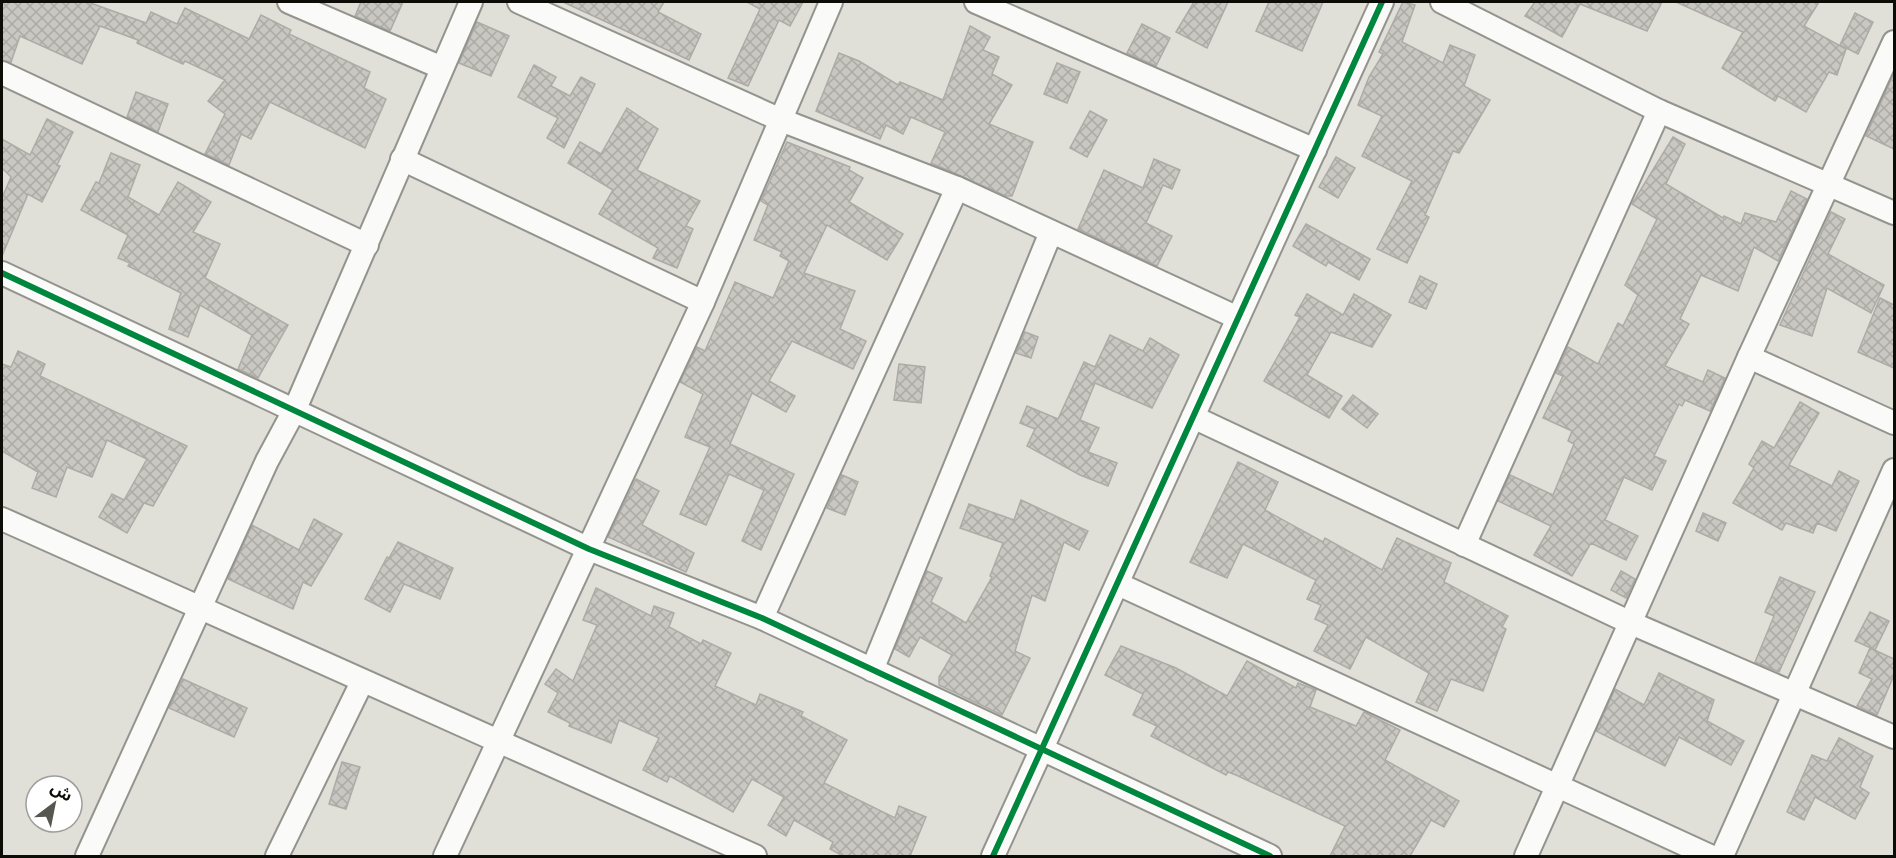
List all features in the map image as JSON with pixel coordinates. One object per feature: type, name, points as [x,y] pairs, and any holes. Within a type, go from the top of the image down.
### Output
[{"type":"street","points":[[289,2],[440,67]]},
{"type":"street","points":[[87,856],[267,461],[295,409],[368,245],[440,67],[471,2]]},
{"type":"street","points":[[519,2],[781,120],[957,188],[1238,318]]},
{"type":"street","points":[[445,856],[704,302],[831,2]]},
{"type":"street","points":[[976,2],[1315,150]]},
{"type":"street","points":[[993,856],[1382,2]]},
{"type":"street","points":[[1442,2],[1659,111],[1894,213]]},
{"type":"street","points":[[1526,856],[1749,357],[1894,42]]},
{"type":"street","points":[[2,74],[368,245]]},
{"type":"street","points":[[1464,544],[1659,111]]},
{"type":"street","points":[[402,159],[704,302]]},
{"type":"street","points":[[762,618],[957,188]]},
{"type":"street","points":[[872,670],[1051,232]]},
{"type":"street","points":[[2,273],[589,549],[762,618],[1270,856]]},
{"type":"street","points":[[1749,357],[1894,423]]},
{"type":"street","points":[[1193,417],[1631,623],[1894,737]]},
{"type":"street","points":[[1722,856],[1894,470]]},
{"type":"street","points":[[2,519],[755,856]]},
{"type":"street","points":[[1118,584],[1710,856]]},
{"type":"street","points":[[277,856],[362,682]]},
{"type":"building","points":[[2,2],[88,2],[146,23],[151,12],[177,24],[185,8],[249,39],[261,15],[291,30],[289,34],[370,72],[364,88],[386,99],[365,148],[270,102],[251,139],[241,134],[229,165],[205,154],[225,114],[208,101],[225,80],[185,61],[183,64],[137,43],[138,40],[100,26],[82,64],[20,36],[11,62],[2,60]]},
{"type":"building","points":[[361,2],[403,2],[390,31],[355,16]]},
{"type":"building","points":[[563,2],[664,2],[658,12],[701,34],[689,60]]},
{"type":"building","points":[[747,2],[803,2],[790,26],[779,20],[748,86],[728,78],[760,9]]},
{"type":"building","points":[[1194,2],[1228,2],[1207,48],[1176,32]]},
{"type":"building","points":[[1269,2],[1323,2],[1302,51],[1256,31]]},
{"type":"building","points":[[1403,2],[1415,5],[1402,42],[1443,63],[1450,45],[1475,55],[1464,86],[1490,100],[1459,153],[1453,151],[1425,215],[1429,217],[1407,263],[1377,249],[1412,181],[1362,156],[1382,116],[1358,105],[1369,77],[1383,54],[1379,52]]},
{"type":"building","points":[[1535,2],[1662,2],[1647,31],[1580,4],[1562,37],[1525,16]]},
{"type":"building","points":[[1676,2],[1819,2],[1804,26],[1846,49],[1837,75],[1829,72],[1806,112],[1778,96],[1775,101],[1722,68],[1743,32]]},
{"type":"building","points":[[1855,13],[1873,22],[1858,54],[1840,45]]},
{"type":"building","points":[[477,22],[509,36],[491,76],[459,63]]},
{"type":"building","points":[[1142,24],[1170,38],[1156,66],[1127,53]]},
{"type":"building","points":[[970,26],[990,37],[983,50],[999,57],[992,74],[1012,85],[989,124],[1033,142],[1012,196],[1006,196],[931,163],[945,132],[911,117],[903,134],[886,125],[880,139],[816,111],[839,53],[859,61],[898,85],[900,82],[943,100]]},
{"type":"building","points":[[1057,63],[1080,72],[1067,103],[1044,94]]},
{"type":"building","points":[[534,65],[556,77],[551,86],[570,96],[581,77],[595,84],[564,148],[547,138],[558,118],[518,97]]},
{"type":"building","points":[[1894,73],[1894,149],[1866,136]]},
{"type":"building","points":[[136,92],[168,104],[158,132],[127,117]]},
{"type":"building","points":[[627,108],[658,129],[637,170],[700,201],[686,226],[693,229],[677,268],[653,258],[658,248],[599,214],[613,190],[568,163],[580,142],[601,154]]},
{"type":"building","points":[[1090,111],[1107,120],[1087,157],[1070,148]]},
{"type":"building","points":[[47,119],[73,132],[57,165],[60,166],[42,202],[28,194],[2,256],[2,198],[11,177],[2,168],[2,139],[30,155]]},
{"type":"building","points":[[1673,137],[1685,144],[1666,184],[1723,218],[1724,216],[1741,224],[1745,213],[1776,222],[1791,191],[1807,199],[1778,261],[1754,247],[1738,291],[1701,275],[1680,319],[1689,324],[1665,366],[1703,382],[1708,370],[1725,378],[1710,411],[1685,400],[1682,406],[1679,404],[1654,456],[1666,461],[1652,490],[1624,477],[1605,520],[1638,536],[1626,560],[1591,543],[1572,576],[1534,555],[1551,526],[1498,501],[1510,475],[1553,495],[1574,444],[1568,441],[1572,431],[1543,418],[1563,376],[1556,373],[1568,347],[1598,364],[1618,323],[1623,326],[1638,295],[1625,285],[1657,219],[1632,204]]},
{"type":"building","points":[[787,142],[850,167],[849,170],[863,178],[849,202],[903,234],[887,260],[827,225],[804,273],[855,291],[840,329],[866,341],[853,369],[792,341],[769,381],[795,396],[786,412],[752,393],[730,444],[794,474],[761,550],[742,541],[764,490],[729,474],[706,525],[680,514],[710,447],[685,437],[703,394],[680,382],[697,347],[705,351],[735,282],[773,298],[789,261],[780,256],[782,252],[754,240],[768,205],[761,201]]},
{"type":"building","points":[[111,153],[140,165],[128,197],[159,215],[178,182],[211,202],[193,232],[220,244],[205,278],[288,325],[258,378],[238,369],[252,335],[200,305],[188,337],[169,329],[181,293],[128,266],[130,263],[118,258],[128,235],[81,210],[96,182],[99,183]]},
{"type":"building","points":[[1336,157],[1355,168],[1338,198],[1319,187]]},
{"type":"building","points":[[1154,159],[1180,170],[1172,189],[1163,185],[1146,223],[1172,236],[1157,266],[1078,229],[1104,170],[1143,188]]},
{"type":"building","points":[[1831,212],[1845,219],[1828,254],[1884,285],[1871,313],[1827,288],[1812,336],[1780,325]]},
{"type":"building","points":[[1306,224],[1370,259],[1359,280],[1328,262],[1326,266],[1293,246]]},
{"type":"building","points":[[1420,276],[1437,284],[1426,309],[1409,302]]},
{"type":"building","points":[[1307,294],[1343,315],[1354,294],[1391,315],[1372,347],[1331,332],[1307,375],[1342,396],[1329,418],[1264,381],[1300,317],[1295,315]]},
{"type":"building","points":[[1880,298],[1894,305],[1894,368],[1858,352]]},
{"type":"building","points":[[1025,332],[1038,337],[1031,358],[1016,353]]},
{"type":"building","points":[[1110,335],[1143,351],[1150,338],[1179,355],[1152,408],[1095,383],[1080,420],[1099,428],[1088,452],[1117,463],[1108,486],[1080,475],[1027,446],[1035,429],[1020,423],[1027,406],[1058,419],[1084,362],[1095,367]]},
{"type":"building","points":[[18,351],[45,364],[40,376],[187,446],[153,506],[144,503],[127,533],[99,517],[112,494],[124,500],[147,459],[107,440],[92,477],[67,467],[56,497],[32,488],[38,472],[2,451],[2,364],[11,367]]},
{"type":"building","points":[[899,364],[925,367],[921,403],[894,400]]},
{"type":"building","points":[[1353,395],[1378,414],[1367,428],[1342,409]]},
{"type":"building","points":[[1800,402],[1819,413],[1789,465],[1832,486],[1839,471],[1859,481],[1836,531],[1817,523],[1813,533],[1786,523],[1782,530],[1733,503],[1754,468],[1749,464],[1762,441],[1774,448]]},
{"type":"building","points":[[1238,462],[1278,482],[1265,510],[1323,542],[1325,538],[1382,570],[1397,538],[1451,563],[1444,582],[1508,616],[1502,627],[1506,629],[1483,691],[1451,679],[1437,711],[1416,702],[1429,673],[1366,637],[1350,669],[1314,651],[1328,625],[1315,619],[1321,605],[1307,599],[1316,580],[1243,544],[1227,578],[1190,562]]},
{"type":"building","points":[[842,475],[858,482],[845,515],[827,508]]},
{"type":"building","points":[[636,479],[659,491],[642,525],[694,553],[686,572],[608,537]]},
{"type":"building","points":[[1021,500],[1088,531],[1079,550],[1064,542],[1045,601],[1032,595],[1015,651],[1030,658],[1002,715],[939,685],[939,677],[952,655],[920,637],[909,657],[895,649],[927,571],[942,578],[931,602],[966,623],[992,577],[990,576],[1003,543],[960,528],[969,504],[1014,520]]},
{"type":"building","points":[[1703,513],[1726,523],[1718,541],[1696,531]]},
{"type":"building","points":[[314,519],[342,534],[311,586],[303,582],[293,609],[228,579],[252,525],[299,550]]},
{"type":"building","points":[[398,542],[453,568],[440,599],[404,584],[390,612],[365,599],[387,557],[389,558]]},
{"type":"building","points":[[1621,571],[1635,579],[1626,598],[1611,590]]},
{"type":"building","points":[[1780,577],[1815,592],[1779,672],[1755,662],[1774,616],[1765,612]]},
{"type":"building","points":[[596,588],[651,616],[654,606],[674,613],[669,627],[701,644],[703,640],[731,653],[715,686],[756,705],[760,694],[803,712],[801,716],[847,740],[824,783],[895,818],[899,806],[926,817],[910,856],[843,856],[830,849],[833,842],[794,820],[786,836],[768,825],[784,797],[752,779],[733,812],[670,776],[667,782],[643,770],[659,738],[619,720],[611,743],[569,726],[570,723],[548,712],[558,693],[545,684],[556,669],[573,681],[597,625],[583,620]]},
{"type":"building","points":[[1870,612],[1889,621],[1875,650],[1855,641]]},
{"type":"building","points":[[1121,646],[1176,668],[1227,696],[1247,661],[1296,688],[1298,683],[1316,690],[1310,707],[1356,726],[1364,712],[1400,730],[1385,760],[1459,801],[1444,827],[1431,820],[1410,856],[1330,856],[1345,826],[1236,775],[1228,772],[1226,775],[1151,736],[1157,726],[1133,715],[1143,694],[1105,675]]},
{"type":"building","points":[[1870,648],[1894,659],[1894,675],[1877,715],[1857,706],[1872,679],[1859,673]]},
{"type":"building","points":[[1659,673],[1714,700],[1707,721],[1744,741],[1731,765],[1679,737],[1665,766],[1596,731],[1615,689],[1644,705]]},
{"type":"building","points":[[183,679],[247,708],[234,737],[169,708]]},
{"type":"building","points":[[1839,738],[1873,756],[1860,787],[1869,793],[1855,819],[1815,797],[1804,820],[1787,812],[1812,755],[1827,761]]},
{"type":"building","points":[[342,762],[360,767],[346,809],[329,804]]},
{"type":"cycle path","points":[[993,856],[1382,2]]},
{"type":"cycle path","points":[[2,273],[589,549],[762,618],[1270,856]]}]
